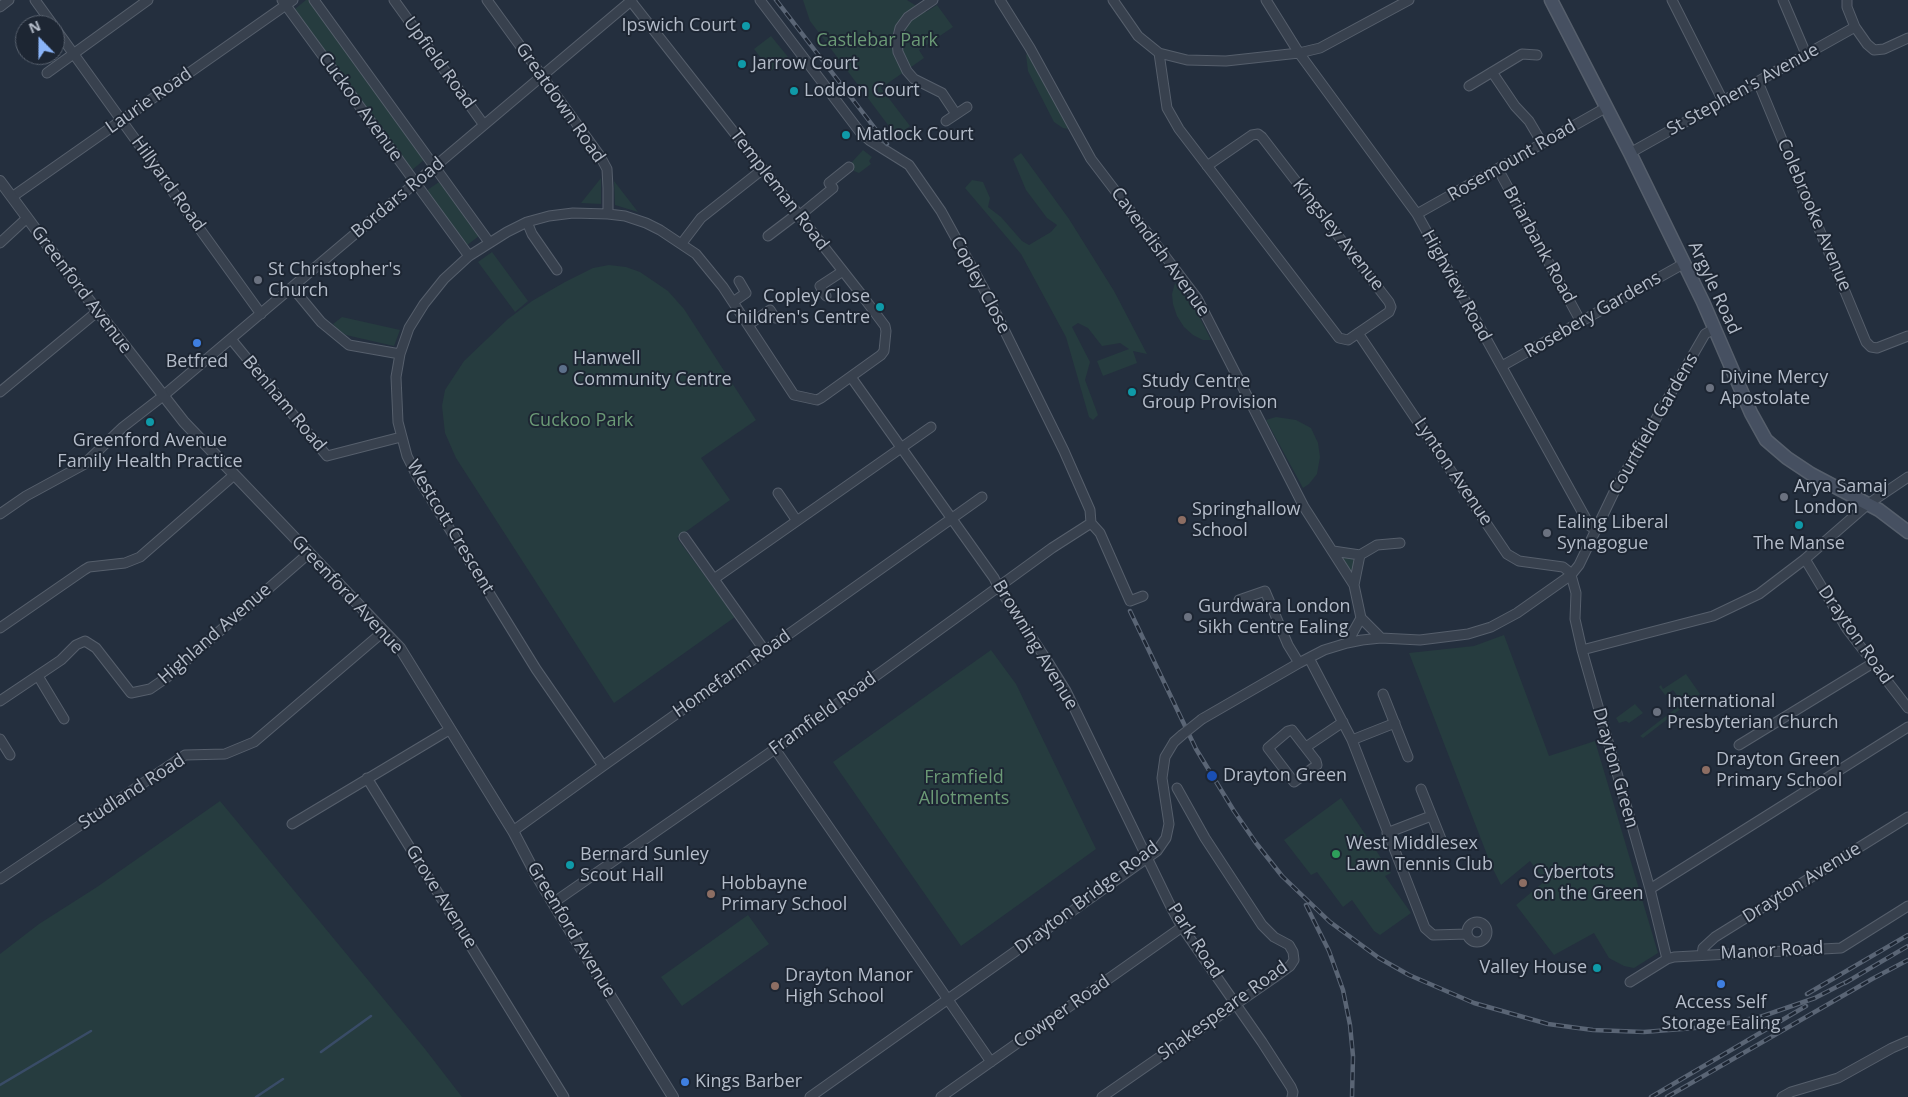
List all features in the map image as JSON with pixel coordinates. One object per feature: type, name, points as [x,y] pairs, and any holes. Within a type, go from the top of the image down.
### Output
[{"type":"main road","name":"Argyle Road","points":[[1551,0],[1630,153],[1714,329],[1751,413],[1770,444],[1811,474],[1868,504],[1908,532]]},
{"type":"street","points":[[0,7],[9,0]]},
{"type":"street","name":"Hillyard Road","points":[[35,0],[46,15]]},
{"type":"street","points":[[48,73],[148,0]]},
{"type":"street","name":"Cuckoo Avenue","points":[[314,0],[489,242]]},
{"type":"street","name":"Upfield Road","points":[[394,0],[484,125]]},
{"type":"street","name":"Greatdown Road","points":[[487,0],[600,156],[606,169],[608,214]]},
{"type":"street","name":"Bordars Road","points":[[0,514],[26,496],[83,465],[123,427],[261,314],[631,0]]},
{"type":"street","name":"Templeman Road","points":[[631,0],[879,318],[886,331],[884,351],[881,356],[851,377]]},
{"type":"street","name":"Copley Close","points":[[760,0],[860,132],[869,140],[909,165],[941,211],[985,291],[1064,451],[1090,510],[1091,523],[1100,533],[1130,601],[1143,596]]},
{"type":"street","points":[[933,0],[908,18],[900,28],[897,41],[898,52],[907,71],[922,85],[942,93],[956,114]]},
{"type":"street","name":"Cavendish Avenue","points":[[1000,0],[1030,48],[1091,159],[1198,298],[1304,507],[1354,585],[1361,618]]},
{"type":"street","points":[[1113,0],[1138,36],[1159,53],[1187,60],[1226,61],[1298,53],[1320,48],[1409,0]]},
{"type":"street","name":"Highview Road","points":[[1266,0],[1298,53],[1417,214],[1590,526],[1595,530]]},
{"type":"street","points":[[1672,0],[1723,101]]},
{"type":"street","points":[[1783,0],[1806,54]]},
{"type":"street","points":[[1847,0],[1847,6],[1855,26],[1867,44],[1874,50],[1884,49],[1908,38]]},
{"type":"street","name":"Cuckoo Avenue","points":[[287,2],[469,256]]},
{"type":"street","name":"Laurie Road","points":[[12,196],[287,2]]},
{"type":"street","name":"St Stephen's Avenue","points":[[1630,153],[1855,26]]},
{"type":"street","name":"Hillyard Road","points":[[65,41],[261,314]]},
{"type":"street","points":[[1159,53],[1167,108],[1179,129],[1339,338],[1348,340],[1358,334]]},
{"type":"street","points":[[1470,86],[1522,54],[1537,55]]},
{"type":"street","points":[[1492,72],[1514,106],[1529,121],[1542,143]]},
{"type":"street","name":"Colebrooke Avenue","points":[[1758,82],[1866,342],[1871,347],[1877,348],[1908,336]]},
{"type":"street","points":[[946,121],[967,107]]},
{"type":"street","name":"Rosemount Road","points":[[1417,214],[1607,107]]},
{"type":"street","name":"Kingsley Avenue","points":[[1207,166],[1252,134],[1258,134],[1262,137],[1389,302],[1391,307],[1389,312],[1358,334]]},
{"type":"street","points":[[768,236],[833,188],[829,183],[849,167]]},
{"type":"street","points":[[682,243],[701,218],[763,169]]},
{"type":"street","name":"Briarbank Road","points":[[1498,169],[1581,322]]},
{"type":"street","name":"Greenford Avenue","points":[[0,181],[98,312],[184,422],[308,554],[400,648],[513,832],[553,903],[673,1097]]},
{"type":"street","name":"Westcott Crescent","points":[[603,766],[536,669],[421,484],[407,456],[401,437],[396,403],[396,378],[400,354],[409,328],[424,304],[444,279],[469,256],[489,242],[527,222],[549,216],[574,213],[625,216],[646,223],[682,243],[696,254],[708,267],[733,302],[794,395],[817,400],[851,377]]},
{"type":"street","points":[[0,243],[27,218]]},
{"type":"street","points":[[527,222],[532,234],[557,270]]},
{"type":"street","name":"Rosebery Gardens","points":[[1502,366],[1683,264]]},
{"type":"street","points":[[826,296],[820,286],[843,271]]},
{"type":"street","points":[[733,302],[746,293],[739,281]]},
{"type":"street","points":[[292,287],[322,322],[349,345],[400,354]]},
{"type":"street","points":[[748,325],[770,310],[775,318]]},
{"type":"street","points":[[0,392],[98,312]]},
{"type":"street","name":"Courtfield Gardens","points":[[1571,575],[1579,565],[1616,488],[1705,334],[1714,329]]},
{"type":"street","name":"Lynton Avenue","points":[[1358,334],[1507,554],[1519,561],[1562,567],[1571,575]]},
{"type":"street","name":"Benham Road","points":[[231,339],[328,456],[401,437]]},
{"type":"street","name":"Browning Avenue","points":[[851,377],[994,578],[1066,691],[1148,858]]},
{"type":"street","points":[[714,579],[931,426]]},
{"type":"street","points":[[0,628],[84,570],[125,563],[140,557],[234,475]]},
{"type":"street","points":[[1582,650],[1713,616],[1759,594],[1805,559],[1868,504],[1908,477]]},
{"type":"street","points":[[778,493],[797,521]]},
{"type":"street","points":[[952,518],[982,497]]},
{"type":"street","name":"Homefarm Road","points":[[513,832],[952,518]]},
{"type":"street","name":"Framfield Road","points":[[553,903],[775,749],[1052,548],[1091,523]]},
{"type":"street","points":[[684,537],[765,651]]},
{"type":"street","points":[[1333,551],[1360,555],[1377,545],[1400,543]]},
{"type":"street","name":"Highland Avenue","points":[[38,676],[61,660],[76,645],[85,641],[96,648],[131,693],[150,689],[166,678],[308,554]]},
{"type":"street","points":[[1354,585],[1360,555]]},
{"type":"street","name":"Drayton Road","points":[[1805,559],[1847,629],[1908,708]]},
{"type":"street","name":"Drayton Bridge Road","points":[[810,1097],[1160,848],[1168,831],[1169,818],[1162,771],[1165,757],[1170,748],[1182,735],[1202,719],[1324,650],[1347,643],[1381,638],[1420,640],[1468,634],[1491,627],[1525,608],[1571,575]]},
{"type":"street","name":"Drayton Green","points":[[1571,575],[1576,593],[1576,619],[1582,650],[1668,959]]},
{"type":"street","points":[[1239,600],[1265,591],[1288,645],[1299,663]]},
{"type":"street","points":[[1347,643],[1361,618],[1381,638]]},
{"type":"street","name":"Studland Road","points":[[0,879],[185,755],[225,754],[254,742],[384,631]]},
{"type":"street","points":[[1309,658],[1352,740],[1415,904],[1428,932],[1433,935],[1467,934]]},
{"type":"street","points":[[1739,745],[1873,663]]},
{"type":"street","points":[[0,701],[38,676],[64,719]]},
{"type":"street","points":[[1383,694],[1408,757]]},
{"type":"street","points":[[1306,746],[1343,722]]},
{"type":"street","points":[[1352,740],[1395,723]]},
{"type":"street","points":[[1650,889],[1908,728]]},
{"type":"street","points":[[292,824],[449,730]]},
{"type":"street","points":[[1292,730],[1306,746],[1317,765],[1294,782],[1268,748],[1292,730]]},
{"type":"street","points":[[0,739],[10,755]]},
{"type":"street","points":[[775,749],[991,1062]]},
{"type":"street","name":"Grove Avenue","points":[[368,778],[564,1097]]},
{"type":"street","name":"Shakespeare Road","points":[[1102,1097],[1290,966],[1294,960],[1293,952],[1288,944],[1274,937],[1262,925],[1215,854],[1177,788]]},
{"type":"street","points":[[1421,789],[1443,844]]},
{"type":"street","points":[[1387,833],[1431,816]]},
{"type":"street","name":"Drayton Avenue","points":[[1702,955],[1703,948],[1715,937],[1908,817]]},
{"type":"street","name":"Park Road","points":[[1148,858],[1182,927],[1291,1087],[1292,1097]]},
{"type":"street","name":"Manor Road","points":[[1630,982],[1668,959],[1702,955],[1841,948],[1908,906]]},
{"type":"street","name":"Cowper Road","points":[[941,1097],[1182,927]]},
{"type":"street","points":[[1782,1097],[1791,1092],[1838,1078],[1908,1041]]},
{"type":"green space","points":[[306,0],[309,0],[424,160],[412,170],[295,9]]},
{"type":"green space","name":"Castlebar Park","points":[[803,0],[907,0],[926,12],[937,5],[953,27],[919,50],[924,58],[881,88],[910,126],[897,137],[810,21]]},
{"type":"green space","points":[[771,36],[788,57],[771,71],[754,49]]},
{"type":"green space","points":[[1028,53],[1069,129],[1063,128],[1054,122],[1028,71],[1026,55]]},
{"type":"green space","points":[[863,150],[872,157],[869,161],[871,164],[859,173],[854,171],[852,162]]},
{"type":"green space","points":[[1021,153],[1069,219],[1114,291],[1147,354],[1133,351],[1137,363],[1103,376],[1097,361],[1129,349],[1120,343],[1102,346],[1088,328],[1078,323],[1072,327],[1090,362],[1085,380],[1098,415],[1093,420],[1089,417],[1066,337],[1021,254],[965,188],[972,180],[983,182],[990,198],[988,207],[1001,217],[1022,241],[1029,245],[1051,232],[1057,225],[1047,218],[1026,190],[1013,159]]},
{"type":"green space","points":[[601,178],[601,204],[581,203]]},
{"type":"green space","points":[[614,181],[638,212],[615,205]]},
{"type":"green space","points":[[439,182],[479,236],[466,246],[426,191]]},
{"type":"green space","points":[[492,252],[528,301],[515,312],[478,262]]},
{"type":"green space","name":"Cuckoo Park","points":[[609,265],[626,267],[640,272],[668,291],[684,309],[756,420],[701,458],[730,500],[677,538],[735,617],[614,703],[456,458],[445,433],[442,406],[445,390],[464,361],[508,319],[532,301],[565,282],[593,268]]},
{"type":"green space","points":[[1175,283],[1198,314],[1211,340],[1203,340],[1193,335],[1184,327],[1177,316],[1172,294]]},
{"type":"green space","points":[[342,317],[400,330],[394,346],[346,335],[333,324]]},
{"type":"green space","points":[[1276,417],[1296,420],[1311,428],[1318,443],[1320,457],[1317,474],[1303,488],[1266,420]]},
{"type":"green space","points":[[1343,556],[1352,558],[1356,571],[1352,573],[1342,558]]},
{"type":"green space","points":[[1504,635],[1549,756],[1595,741],[1658,953],[1634,968],[1624,966],[1609,958],[1594,933],[1554,955],[1516,905],[1545,881],[1530,861],[1501,885],[1491,865],[1409,653],[1474,646]]},
{"type":"green space","name":"Framfield Allotments","points":[[991,650],[1016,684],[1096,849],[961,946],[833,762]]},
{"type":"green space","points":[[1686,674],[1700,694],[1643,738],[1640,736],[1683,703],[1673,690],[1665,695],[1659,687],[1661,685],[1663,689]]},
{"type":"green space","points":[[1635,704],[1643,713],[1629,723],[1626,721],[1619,723],[1616,718]]},
{"type":"green space","name":"West Middlesex Lawn Tennis Club","points":[[1341,798],[1391,873],[1385,876],[1411,913],[1380,935],[1374,931],[1352,900],[1343,907],[1317,872],[1311,875],[1284,840]]},
{"type":"green space","points":[[220,801],[425,1049],[462,1097],[0,1097],[0,954],[39,924],[97,887]]},
{"type":"green space","points":[[748,915],[769,944],[682,1006],[661,977]]},
{"type":"waterway","points":[[321,1052],[371,1016]]},
{"type":"waterway","points":[[0,1085],[91,1031]]},
{"type":"waterway","points":[[256,1097],[283,1079]]},
{"type":"railway","points":[[776,0],[887,144]]},
{"type":"railway","points":[[1130,611],[1196,749],[1256,843],[1282,876],[1330,922],[1379,958],[1409,975],[1474,1003],[1548,1024],[1593,1030],[1644,1032],[1707,1027],[1760,1017],[1815,998],[1850,980]]},
{"type":"railway","points":[[1306,905],[1329,951],[1343,990],[1350,1025],[1353,1056],[1352,1097]]},
{"type":"railway","points":[[1807,994],[1908,935]]},
{"type":"railway","points":[[1845,983],[1908,946]]},
{"type":"railway","points":[[1667,1097],[1908,960]]},
{"type":"railway","points":[[1651,1097],[1806,1006]]},
{"type":"place","name":"Ipswich Court","points":[[746,26]]},
{"type":"place","name":"Jarrow Court","points":[[742,64]]},
{"type":"place","name":"Loddon Court","points":[[794,91]]},
{"type":"place","name":"Matlock Court","points":[[846,135]]},
{"type":"place","name":"St Christopher's Church","points":[[258,280]]},
{"type":"place","name":"Copley Close Children's Centre","points":[[880,307]]},
{"type":"place","name":"Betfred","points":[[197,343]]},
{"type":"place","name":"Hanwell Community Centre","points":[[563,369]]},
{"type":"place","name":"Divine Mercy Apostolate","points":[[1710,388]]},
{"type":"place","name":"Study Centre Group Provision","points":[[1132,392]]},
{"type":"place","name":"Greenford Avenue Family Health Practice","points":[[150,422]]},
{"type":"place","name":"Arya Samaj London","points":[[1784,497]]},
{"type":"place","name":"Springhallow School","points":[[1182,520]]},
{"type":"place","name":"The Manse","points":[[1799,525]]},
{"type":"place","name":"Ealing Liberal Synagogue","points":[[1547,533]]},
{"type":"place","name":"Gurdwara London Sikh Centre Ealing","points":[[1188,617]]},
{"type":"place","name":"International Presbyterian Church","points":[[1657,712]]},
{"type":"place","name":"Drayton Green Primary School","points":[[1706,770]]},
{"type":"place","name":"Drayton Green","points":[[1212,776]]},
{"type":"place","name":"West Middlesex Lawn Tennis Club","points":[[1336,854]]},
{"type":"place","name":"Bernard Sunley Scout Hall","points":[[570,865]]},
{"type":"place","name":"Cybertots on the Green","points":[[1523,883]]},
{"type":"place","name":"Hobbayne Primary School","points":[[711,894]]},
{"type":"place","name":"Valley House","points":[[1597,968]]},
{"type":"place","name":"Access Self Storage Ealing","points":[[1721,984]]},
{"type":"place","name":"Drayton Manor High School","points":[[775,986]]},
{"type":"place","name":"Kings Barber","points":[[685,1082]]}]
